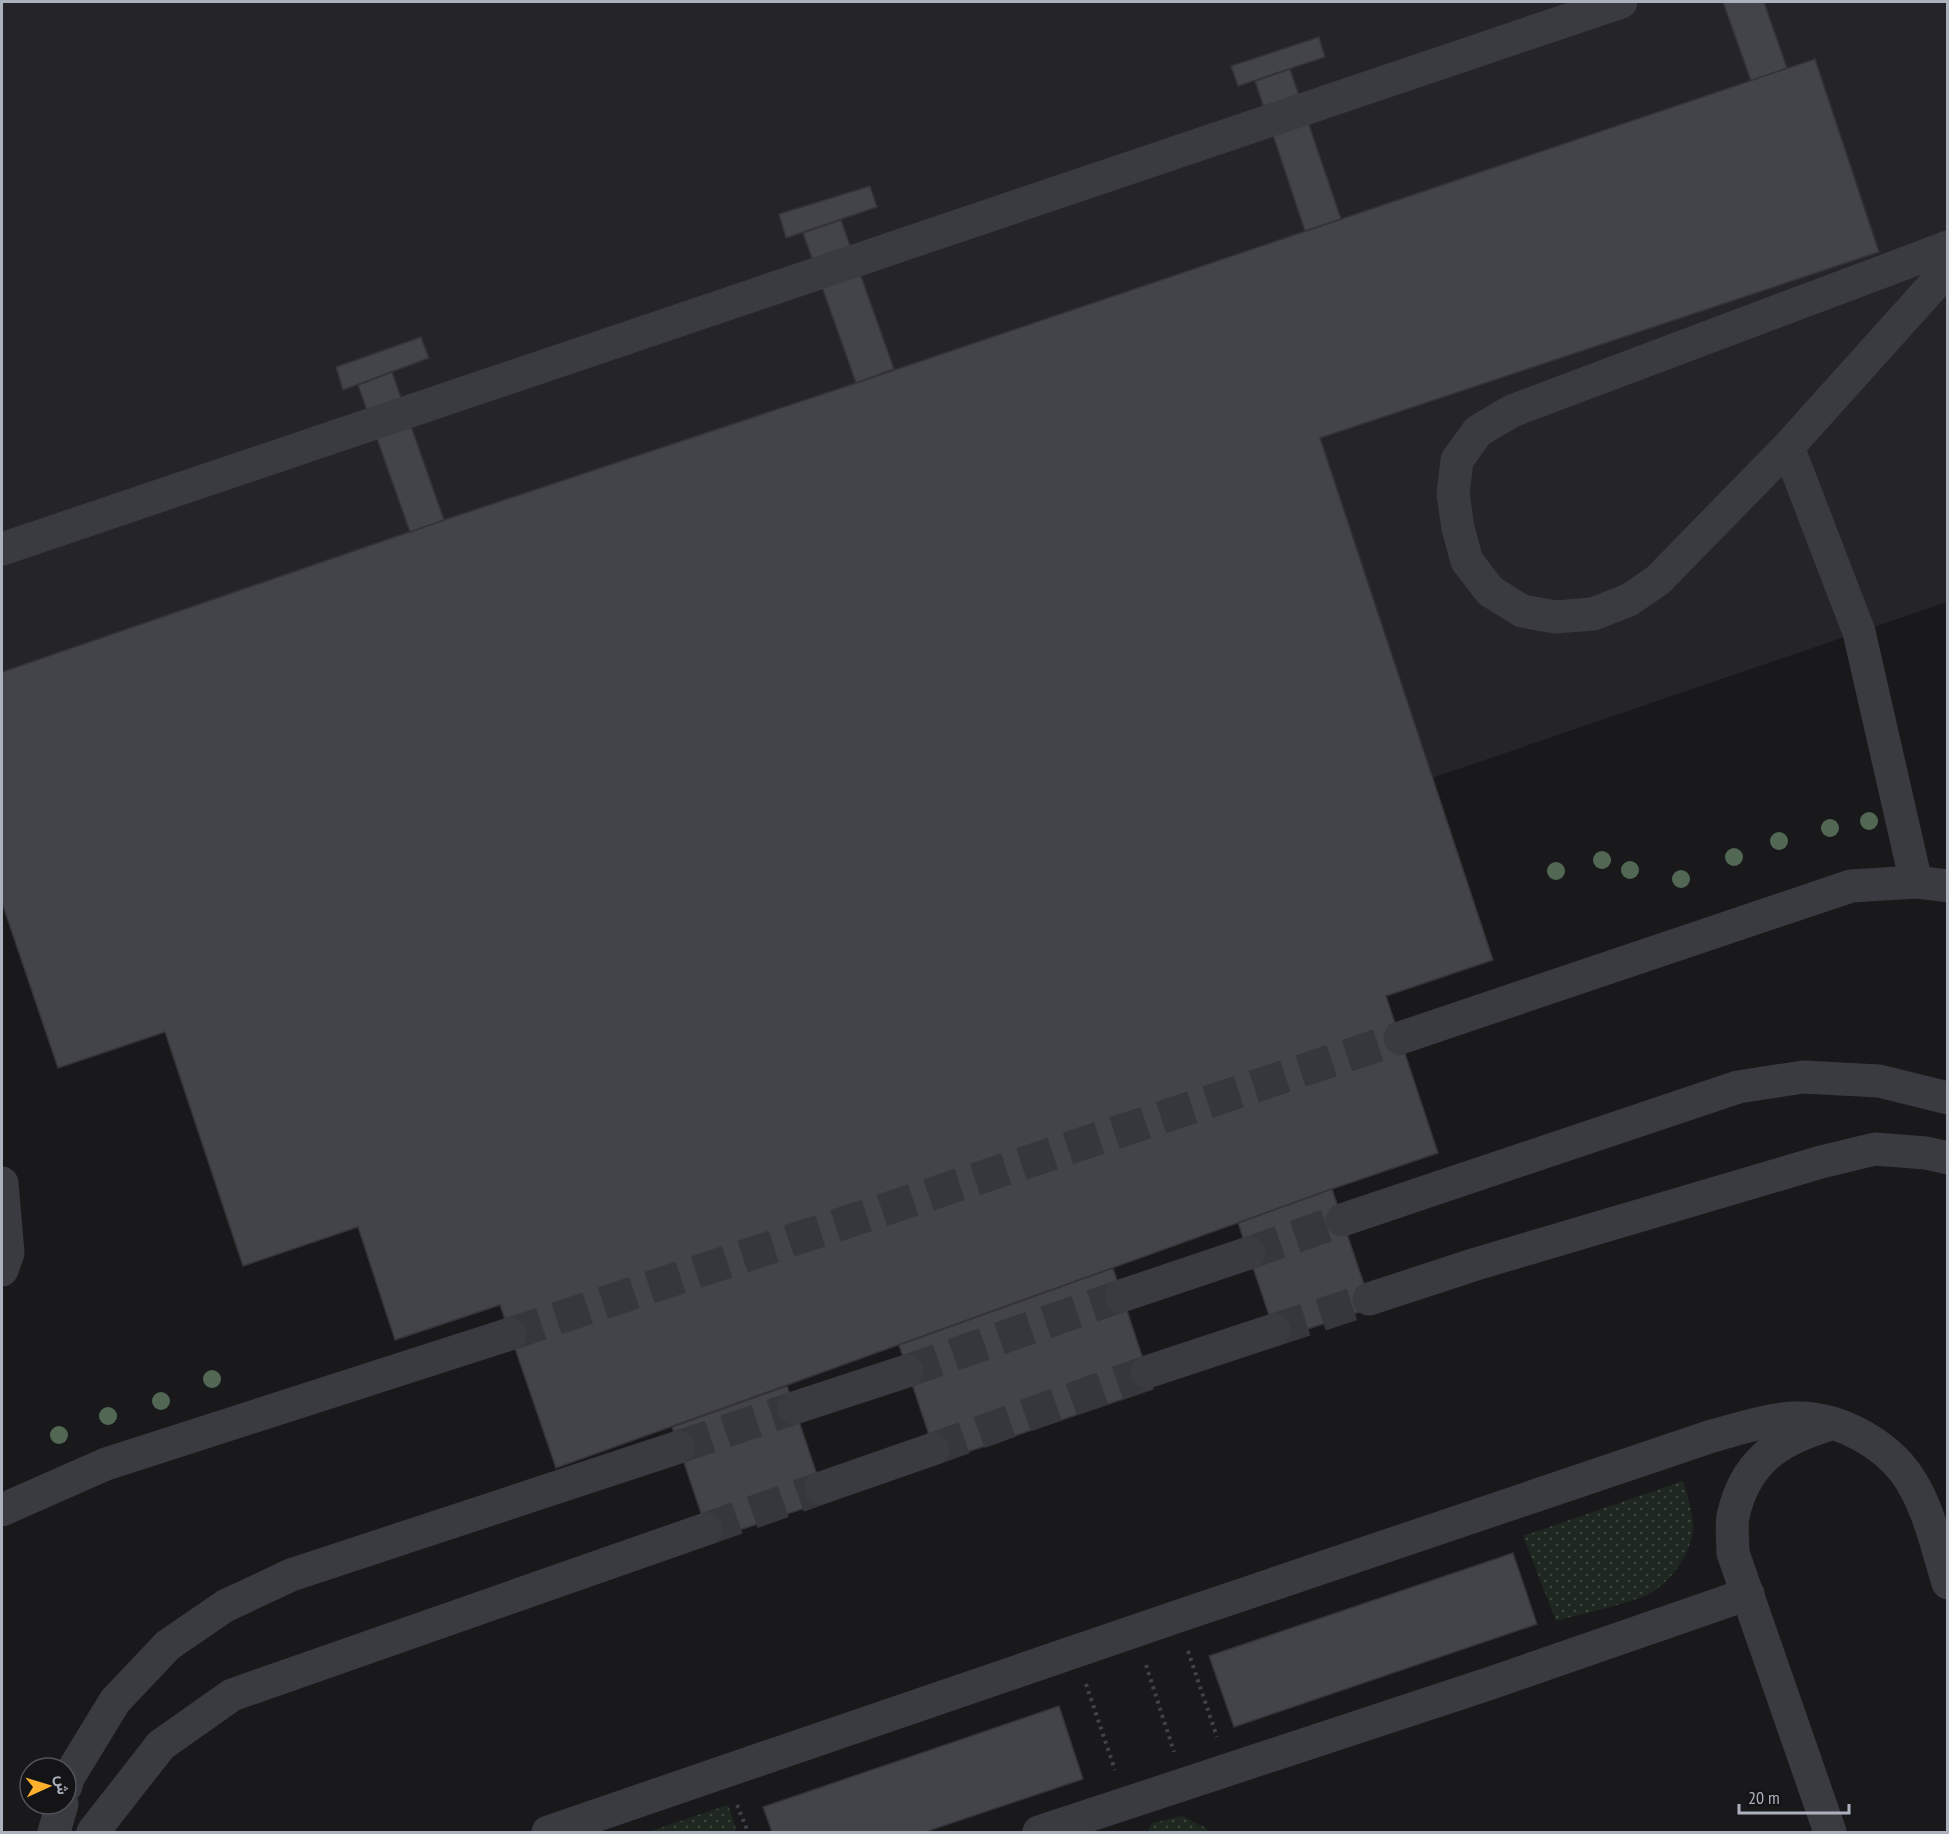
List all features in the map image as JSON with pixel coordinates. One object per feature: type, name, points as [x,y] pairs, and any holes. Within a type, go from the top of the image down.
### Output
[{"type":"lane","points":[[2,549],[1621,2]]},
{"type":"lane","points":[[1947,247],[1512,411],[1478,431],[1457,460],[1453,494],[1458,528],[1467,561],[1490,591],[1522,611],[1555,617],[1593,614],[1629,600],[1658,580],[1788,447],[1947,268]]},
{"type":"lane","points":[[1788,447],[1859,632],[1916,882]]},
{"type":"lane","points":[[1400,1038],[1851,886],[1916,882],[1947,886]]},
{"type":"lane","points":[[1342,1220],[1738,1087],[1803,1077],[1879,1081],[1947,1098]]},
{"type":"lane","points":[[1369,1299],[1476,1264],[1875,1149],[1926,1153],[1947,1158]]},
{"type":"lane","points":[[2,1183],[8,1253],[2,1270]]},
{"type":"lane","points":[[1122,1296],[1249,1253]]},
{"type":"lane","points":[[1148,1372],[1274,1330]]},
{"type":"lane","points":[[2,1510],[106,1464],[510,1334]]},
{"type":"lane","points":[[794,1408],[907,1371]]},
{"type":"lane","points":[[548,1833],[1176,1617],[1712,1436],[1756,1424],[1794,1418],[1832,1423],[1880,1446],[1899,1465],[1914,1486],[1926,1512],[1947,1583]]},
{"type":"lane","points":[[1830,1833],[1733,1553],[1733,1517],[1744,1483],[1766,1454],[1796,1435],[1832,1423]]},
{"type":"lane","points":[[78,1762],[116,1701],[168,1645],[225,1606],[291,1575],[679,1447]]},
{"type":"lane","points":[[821,1488],[933,1449]]},
{"type":"lane","points":[[93,1833],[161,1745],[232,1695],[706,1529]]},
{"type":"lane","points":[[1039,1833],[1748,1594]]},
{"type":"lane","points":[[54,1833],[59,1816]]},
{"type":"path","points":[[1176,1617],[1228,1769]]},
{"type":"path","points":[[1135,1631],[1185,1784]]},
{"type":"path","points":[[1075,1652],[1127,1803]]},
{"type":"shaded area","points":[[2,2],[1947,2],[1947,602],[1432,778],[1493,960],[1386,997],[1332,1189],[1372,1308],[1277,1339],[1238,1223],[1113,1268],[1153,1389],[938,1462],[898,1345],[788,1386],[794,1408],[706,1529],[672,1427],[556,1468],[500,1305],[395,1340],[358,1227],[243,1266],[165,1032],[58,1068],[2,903]]},
{"type":"shaded area","points":[[1683,1481],[1692,1515],[1692,1536],[1684,1557],[1671,1576],[1645,1596],[1556,1621],[1523,1536]]},
{"type":"shaded area","points":[[728,1805],[737,1832],[648,1832]]},
{"type":"shaded area","points":[[1182,1816],[1206,1828],[1208,1832],[1148,1832],[1152,1823]]},
{"type":"building","points":[[1723,2],[1764,2],[1787,68],[1751,81]]},
{"type":"building","points":[[1319,37],[1325,57],[1238,86],[1231,66]]},
{"type":"building","points":[[1815,59],[1879,252],[1320,438],[1493,960],[1386,996],[1438,1153],[556,1468],[500,1305],[395,1340],[358,1227],[243,1266],[165,1032],[58,1068],[2,903],[2,672],[444,520]]},
{"type":"building","points":[[1290,69],[1341,219],[1305,231],[1255,81]]},
{"type":"building","points":[[870,186],[877,207],[786,238],[779,214]]},
{"type":"building","points":[[841,220],[894,369],[856,383],[803,233]]},
{"type":"building","points":[[421,337],[429,358],[343,390],[336,367]]},
{"type":"building","points":[[392,372],[444,520],[410,532],[358,385]]},
{"type":"building","points":[[1332,1189],[1372,1308],[1277,1339],[1238,1223]]},
{"type":"building","points":[[1113,1268],[1153,1389],[938,1462],[899,1345]]},
{"type":"building","points":[[787,1386],[826,1501],[710,1540],[672,1427]]},
{"type":"building","points":[[1513,1553],[1537,1624],[1234,1727],[1209,1656]]},
{"type":"building","points":[[1059,1706],[1083,1779],[925,1832],[772,1832],[763,1807]]},
{"type":"tunnel","points":[[510,1334],[1400,1038]]},
{"type":"tunnel","points":[[1249,1253],[1342,1220]]},
{"type":"tunnel","points":[[907,1371],[1121,1296]]},
{"type":"tunnel","points":[[1274,1330],[1369,1299]]},
{"type":"tunnel","points":[[933,1449],[1147,1372]]},
{"type":"tunnel","points":[[679,1447],[794,1408]]},
{"type":"tunnel","points":[[706,1529],[821,1488]]}]
